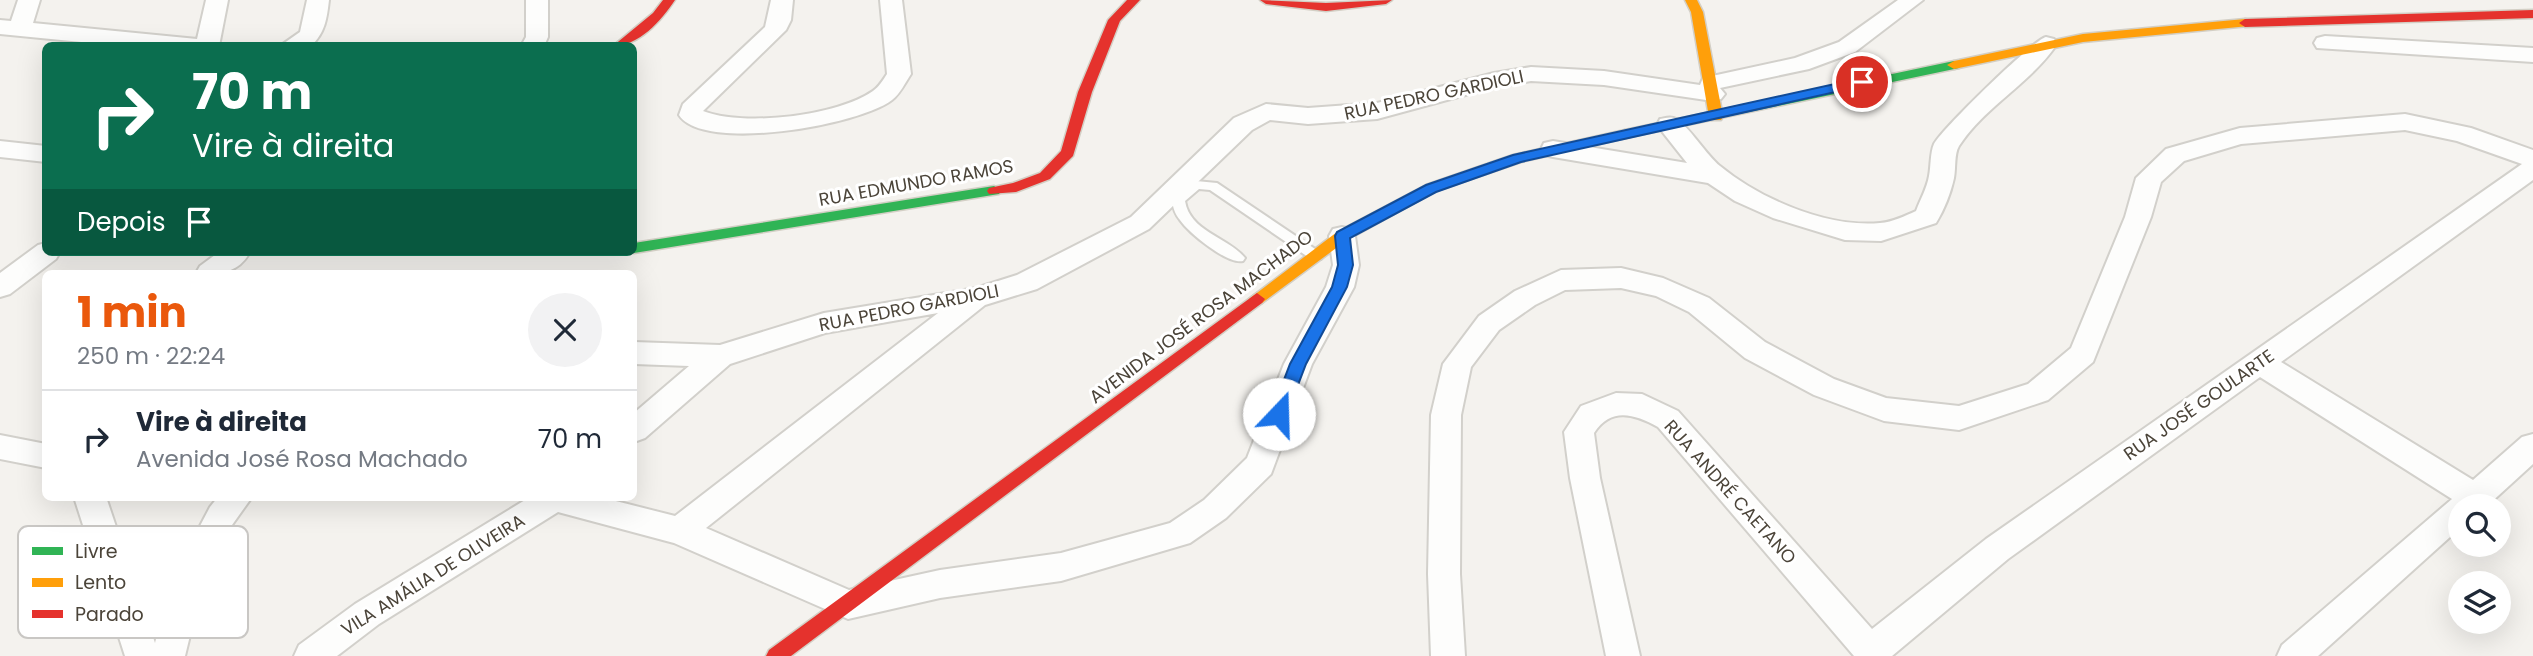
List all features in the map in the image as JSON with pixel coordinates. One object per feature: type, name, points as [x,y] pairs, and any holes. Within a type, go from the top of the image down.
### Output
[{"type":"main road","points":[[624,42],[657,16],[668,0]]},
{"type":"main road","name":"RUA EDMUNDO RAMOS","points":[[637,248],[1016,187],[1045,176],[1068,153],[1085,92],[1114,20],[1134,0]]},
{"type":"main road","points":[[1266,0],[1317,9],[1345,8],[1386,0]]},
{"type":"main road","points":[[1691,0],[1698,12],[1713,98]]},
{"type":"main road","name":"AVENIDA JOSÉ ROSA MACHADO","points":[[776,656],[1342,236],[1431,188],[1518,158],[1669,125],[1713,98],[1836,88],[2083,38],[2273,20],[2533,13]]},
{"type":"street","points":[[29,0],[10,28],[157,42]]},
{"type":"street","points":[[208,42],[217,0]]},
{"type":"street","points":[[300,42],[308,38],[315,26],[318,0]]},
{"type":"street","points":[[534,42],[537,37],[537,0]]},
{"type":"street","points":[[782,0],[780,20],[775,30],[691,109],[691,115],[709,122],[762,127],[835,115],[863,106],[884,95],[899,74],[891,0]]},
{"type":"street","points":[[1713,98],[1847,47],[1912,0]]},
{"type":"street","points":[[2325,43],[2533,55]]},
{"type":"street","points":[[1669,125],[1698,159],[1718,176],[1758,200],[1825,228],[1879,233],[1927,216],[1941,179],[1945,147],[1973,113],[2032,61],[2046,44]]},
{"type":"street","name":"RUA PEDRO GARDIOLI","points":[[637,353],[720,356],[824,323],[976,298],[1027,282],[1140,223],[1243,124],[1266,113],[1328,116],[1377,111],[1494,80],[1531,74],[1604,78],[1713,98]]},
{"type":"street","points":[[1448,656],[1444,573],[1446,415],[1457,364],[1489,323],[1525,298],[1561,280],[1621,278],[1663,288],[1699,305],[1755,350],[1824,387],[1884,409],[1959,418],[2038,392],[2083,354],[2138,218],[2149,178],[2175,155],[2240,136],[2405,122],[2462,135],[2533,159]]},
{"type":"street","points":[[0,149],[42,154]]},
{"type":"street","points":[[1553,149],[1718,176]]},
{"type":"street","name":"RUA JOSÉ GOULARTE","points":[[1872,654],[1997,549],[2533,167]]},
{"type":"street","points":[[567,501],[680,531],[848,605],[940,584],[1060,567],[1179,534],[1215,509],[1260,464],[1298,364],[1340,287],[1346,265],[1342,236]]},
{"type":"street","points":[[0,287],[42,256]]},
{"type":"street","points":[[214,270],[232,256]]},
{"type":"street","points":[[680,531],[976,298]]},
{"type":"street","points":[[637,427],[720,356]]},
{"type":"street","points":[[2259,363],[2452,494]]},
{"type":"street","name":"RUA ANDRÉ CAETANO","points":[[1623,656],[1585,478],[1579,432],[1591,414],[1616,404],[1642,405],[1668,419],[1872,654]]},
{"type":"street","points":[[2478,494],[2533,446]]},
{"type":"street","points":[[0,447],[42,456]]},
{"type":"street","points":[[91,501],[99,526]]},
{"type":"street","points":[[216,526],[233,501]]},
{"type":"street","name":"VILA AMÁLIA DE OLIVEIRA","points":[[310,656],[367,614],[551,501]]},
{"type":"street","points":[[2294,656],[2448,521]]},
{"type":"street","points":[[136,638],[142,656]]},
{"type":"street","points":[[168,656],[173,638]]},
{"type":"lane","points":[[1238,258],[1184,219],[1178,209],[1178,200],[1196,185],[1213,186],[1316,256]]},
{"type":"traffic: fast","points":[[1625,134],[1954,65]]},
{"type":"traffic: fast","points":[[637,248],[994,191]]},
{"type":"traffic: slow","points":[[1691,0],[1697,12],[1716,117]]},
{"type":"traffic: slow","points":[[1954,65],[2083,38],[2245,23]]},
{"type":"traffic: slow","points":[[1257,299],[1342,236],[1431,188],[1518,158],[1625,134]]},
{"type":"traffic: jam","points":[[624,42],[657,16],[669,0]]},
{"type":"traffic: jam","points":[[994,191],[1016,187],[1045,176],[1068,153],[1085,92],[1114,20],[1134,0]]},
{"type":"traffic: jam","points":[[1266,0],[1326,7],[1386,0]]},
{"type":"traffic: jam","points":[[2245,23],[2533,14]]},
{"type":"traffic: jam","points":[[776,656],[1257,299]]},
{"type":"route","points":[[1279,414],[1298,364],[1340,287],[1346,265],[1342,236],[1431,188],[1518,158],[1716,117],[1862,82]]}]
